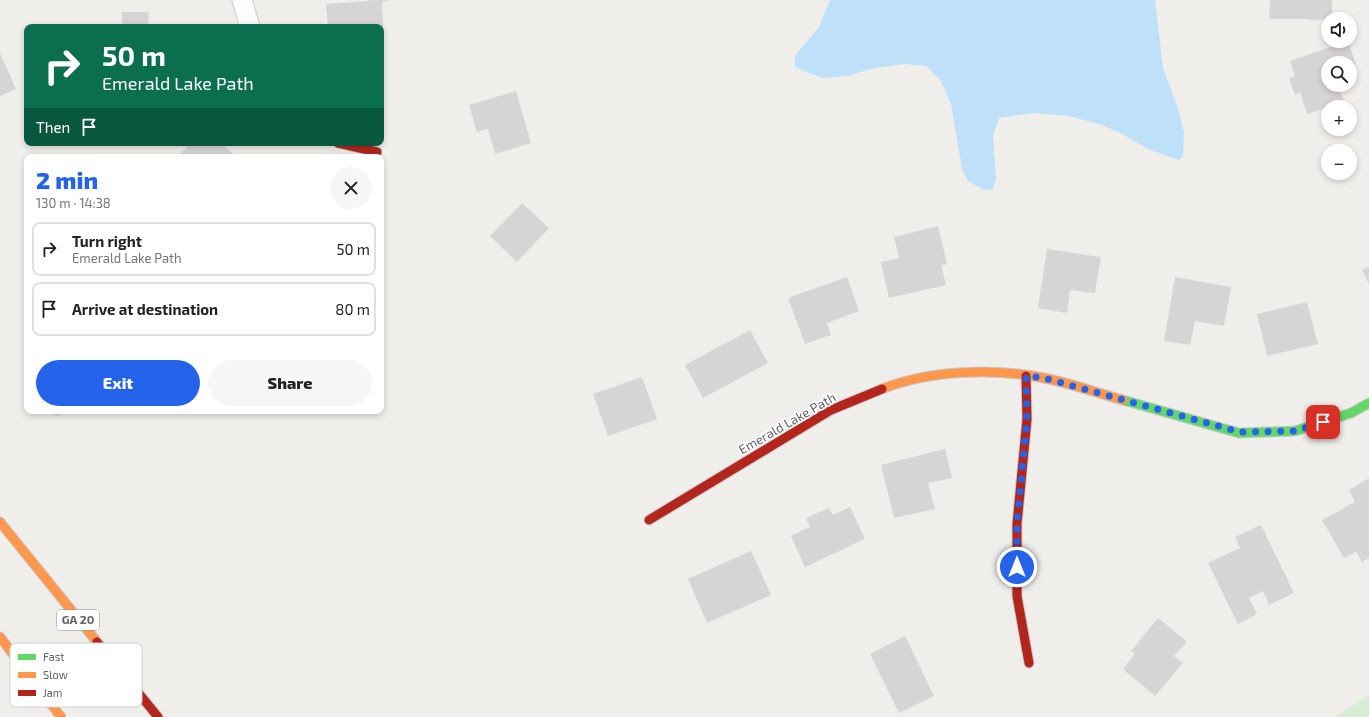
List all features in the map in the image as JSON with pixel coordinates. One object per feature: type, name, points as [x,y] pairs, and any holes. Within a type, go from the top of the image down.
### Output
[{"type":"main road","points":[[351,146],[377,152]]},
{"type":"main road","name":"Emerald Lake Path","points":[[648,520],[831,410],[900,382],[945,374],[996,372],[1044,378],[1240,432],[1295,431],[1351,413],[1369,403]]},
{"type":"main road","points":[[1026,376],[1027,419],[1017,524],[1017,596],[1029,663]]},
{"type":"main road","name":"GA 20","points":[[0,522],[98,643]]},
{"type":"main road","points":[[0,637],[10,650]]},
{"type":"main road","name":"GA 20","points":[[142,697],[158,717]]},
{"type":"main road","points":[[53,707],[61,717]]},
{"type":"street","points":[[242,0],[249,24]]},
{"type":"green space","points":[[1369,695],[1369,717],[1334,717]]},
{"type":"water","points":[[830,0],[1155,0],[1163,68],[1177,106],[1184,131],[1183,157],[1179,160],[1150,150],[1122,134],[1102,125],[1069,116],[1034,113],[999,118],[993,135],[996,180],[992,190],[982,189],[968,181],[962,169],[951,104],[941,81],[926,66],[904,64],[870,69],[848,76],[822,78],[795,67],[795,56],[819,27]]},
{"type":"building","points":[[388,0],[382,2],[383,24],[328,24],[326,4]]},
{"type":"building","points":[[1270,0],[1332,0],[1332,12],[1321,12],[1321,19],[1269,19]]},
{"type":"building","points":[[122,12],[149,12],[148,24],[122,24]]},
{"type":"building","points":[[1328,48],[1350,48],[1353,56],[1321,56],[1321,92],[1340,92],[1343,100],[1321,100],[1321,109],[1307,114],[1300,92],[1295,95],[1289,78],[1295,76],[1290,61]]},
{"type":"building","points":[[0,53],[16,89],[0,96]]},
{"type":"building","points":[[516,91],[531,143],[495,154],[488,129],[477,132],[469,105]]},
{"type":"building","points":[[188,146],[225,146],[233,154],[180,154]]},
{"type":"building","points":[[522,203],[549,228],[517,262],[490,236]]},
{"type":"building","points":[[938,226],[947,264],[941,265],[946,285],[889,298],[881,262],[899,258],[894,237]]},
{"type":"building","points":[[1047,249],[1101,257],[1095,293],[1070,290],[1067,313],[1038,308]]},
{"type":"building","points":[[1369,267],[1369,284],[1362,270]]},
{"type":"building","points":[[847,277],[859,311],[827,323],[831,335],[805,344],[788,298]]},
{"type":"building","points":[[1175,277],[1231,287],[1224,326],[1195,321],[1190,345],[1164,341]]},
{"type":"building","points":[[1307,302],[1318,344],[1267,356],[1257,314]]},
{"type":"building","points":[[750,330],[768,363],[703,398],[685,365]]},
{"type":"building","points":[[642,377],[657,419],[608,436],[593,394]]},
{"type":"building","points":[[54,414],[63,414],[56,417]]},
{"type":"building","points":[[945,449],[952,478],[928,483],[935,509],[894,518],[881,465]]},
{"type":"building","points":[[1369,478],[1369,558],[1362,562],[1356,552],[1344,558],[1322,520],[1355,502],[1349,490]]},
{"type":"building","points":[[850,507],[865,539],[805,567],[791,536],[810,527],[806,518],[829,508],[833,515]]},
{"type":"building","points":[[1261,525],[1294,593],[1269,605],[1263,591],[1249,598],[1257,614],[1238,624],[1208,563],[1240,548],[1235,537]]},
{"type":"building","points":[[751,551],[771,595],[707,623],[688,579]]},
{"type":"building","points":[[1158,618],[1187,642],[1174,656],[1183,663],[1155,696],[1123,669],[1135,654],[1131,651]]},
{"type":"building","points":[[905,636],[934,696],[899,713],[870,654]]},
{"type":"traffic: fast","points":[[1123,400],[1239,433],[1295,431],[1351,413],[1369,403]]},
{"type":"traffic: slow","points":[[882,389],[920,378],[983,372],[1044,378],[1074,385],[1123,400]]},
{"type":"traffic: slow","points":[[0,522],[97,642]]},
{"type":"traffic: slow","points":[[0,637],[10,650]]},
{"type":"traffic: slow","points":[[53,707],[61,717]]},
{"type":"traffic: jam","points":[[351,146],[377,152]]},
{"type":"traffic: jam","points":[[1026,376],[1027,419],[1017,524],[1017,596],[1029,663]]},
{"type":"traffic: jam","points":[[649,520],[831,410],[882,389]]},
{"type":"traffic: jam","points":[[142,697],[158,717]]},
{"type":"route","points":[[1017,567],[1017,524],[1027,419],[1026,376],[1044,378],[1240,432],[1295,431],[1323,422]]}]
